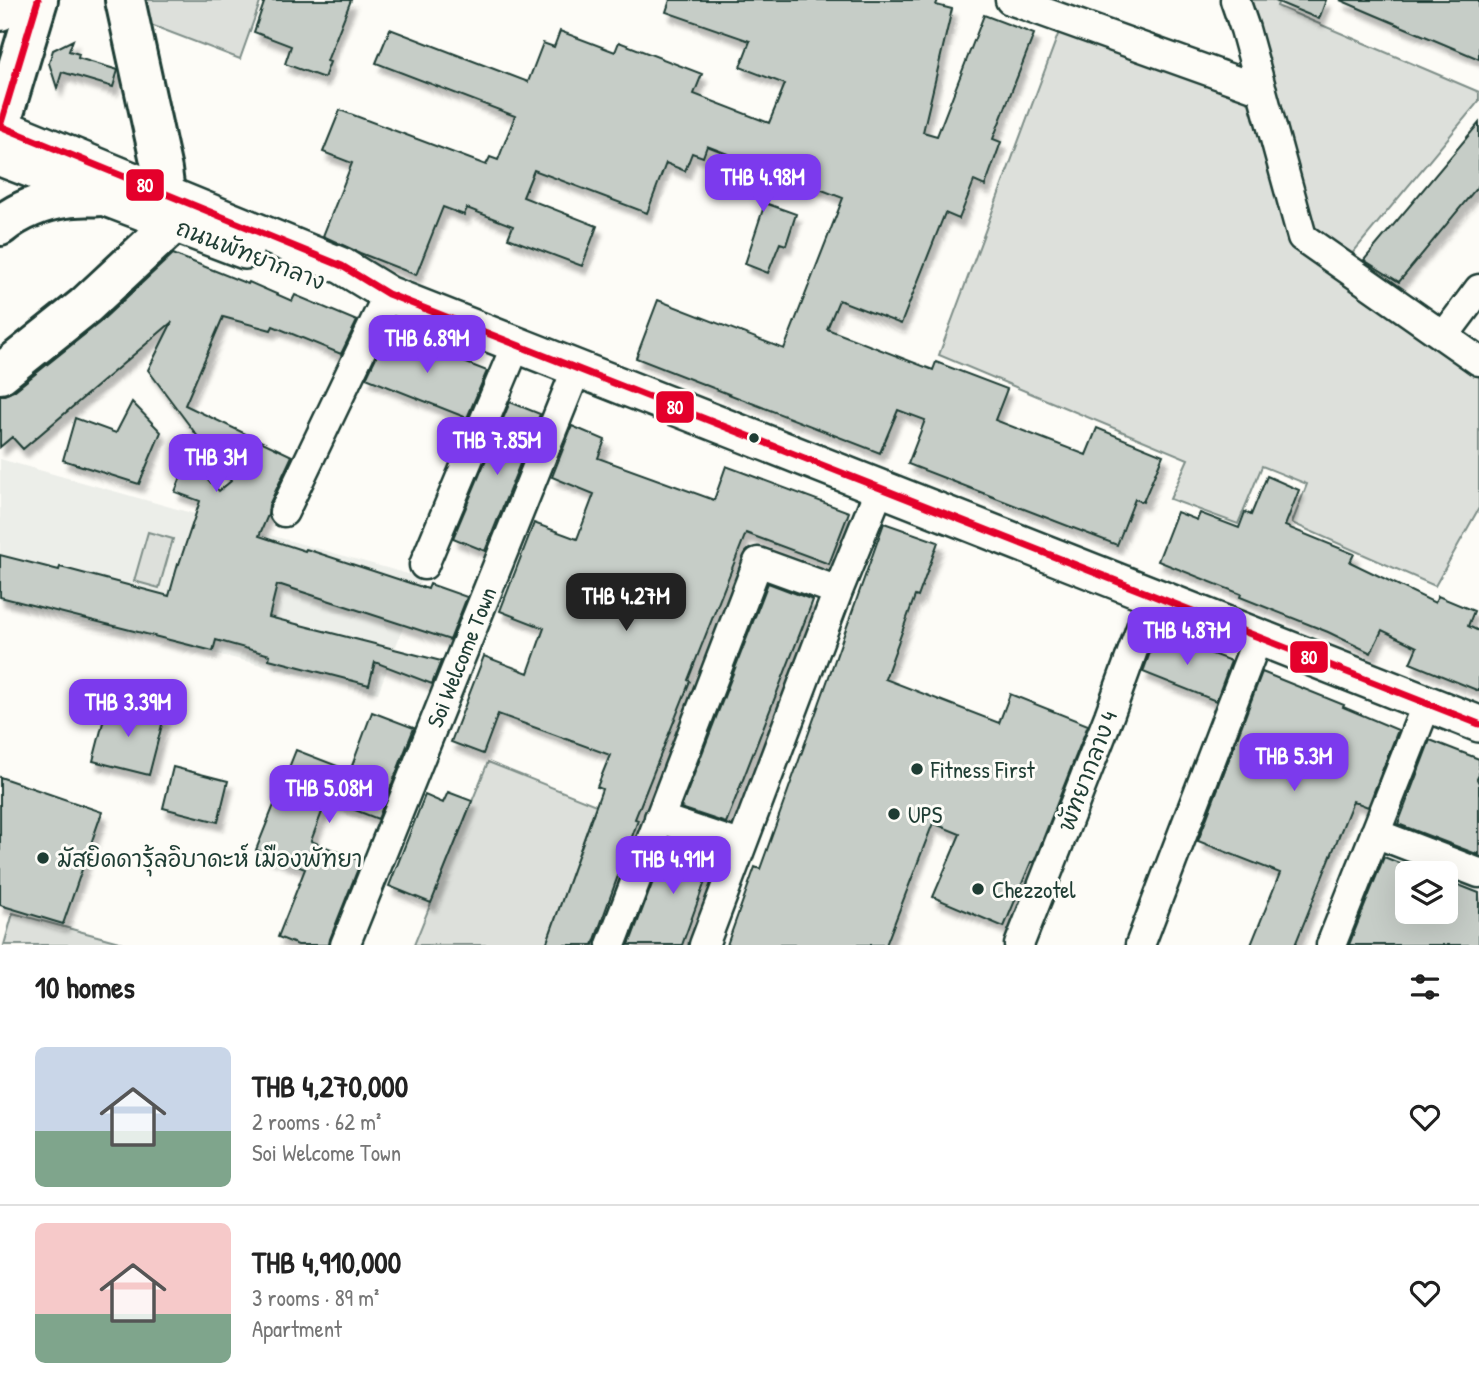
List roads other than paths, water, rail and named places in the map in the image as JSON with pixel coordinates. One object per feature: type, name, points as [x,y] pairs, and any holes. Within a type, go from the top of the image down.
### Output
[{"type":"highway","points":[[0,374],[85,306],[169,209],[125,0]]},
{"type":"highway","points":[[0,70],[18,9]]},
{"type":"highway","points":[[0,126],[18,9]]},
{"type":"highway","points":[[0,226],[11,217],[40,205],[66,198],[100,196]]},
{"type":"main road","name":"ถนนพัทยากลาง","points":[[0,126],[169,209]]},
{"type":"main road","name":"ถนนพัทยากลาง","points":[[0,158],[100,196],[169,209],[342,266],[388,294],[1479,724]]},
{"type":"street","points":[[1010,0],[1262,90]]},
{"type":"street","points":[[1235,0],[1302,237],[1479,361]]},
{"type":"street","points":[[1444,336],[1479,289]]},
{"type":"street","points":[[284,512],[388,294]]},
{"type":"street","points":[[424,565],[516,345]]},
{"type":"street","name":"Soi Welcome Town","points":[[345,945],[577,368]]},
{"type":"street","points":[[704,945],[740,845],[880,488]]},
{"type":"street","points":[[611,945],[758,562],[838,591]]},
{"type":"street","name":"พัทยากลาง 4","points":[[1019,945],[1109,716],[1153,595]]},
{"type":"street","points":[[1140,945],[1258,637]]},
{"type":"street","points":[[1331,945],[1427,704]]},
{"type":"street","points":[[659,818],[740,845]]},
{"type":"street","points":[[1375,833],[1479,873]]},
{"type":"place","name":"Fitness First","points":[[917,769]]},
{"type":"place","name":"UPS","points":[[894,814]]},
{"type":"place","name":"มัสยิดดารุ้ลอิบาดะห์ เมืองพัทยา","points":[[43,858]]},
{"type":"place","name":"Chezzotel","points":[[978,889]]}]
